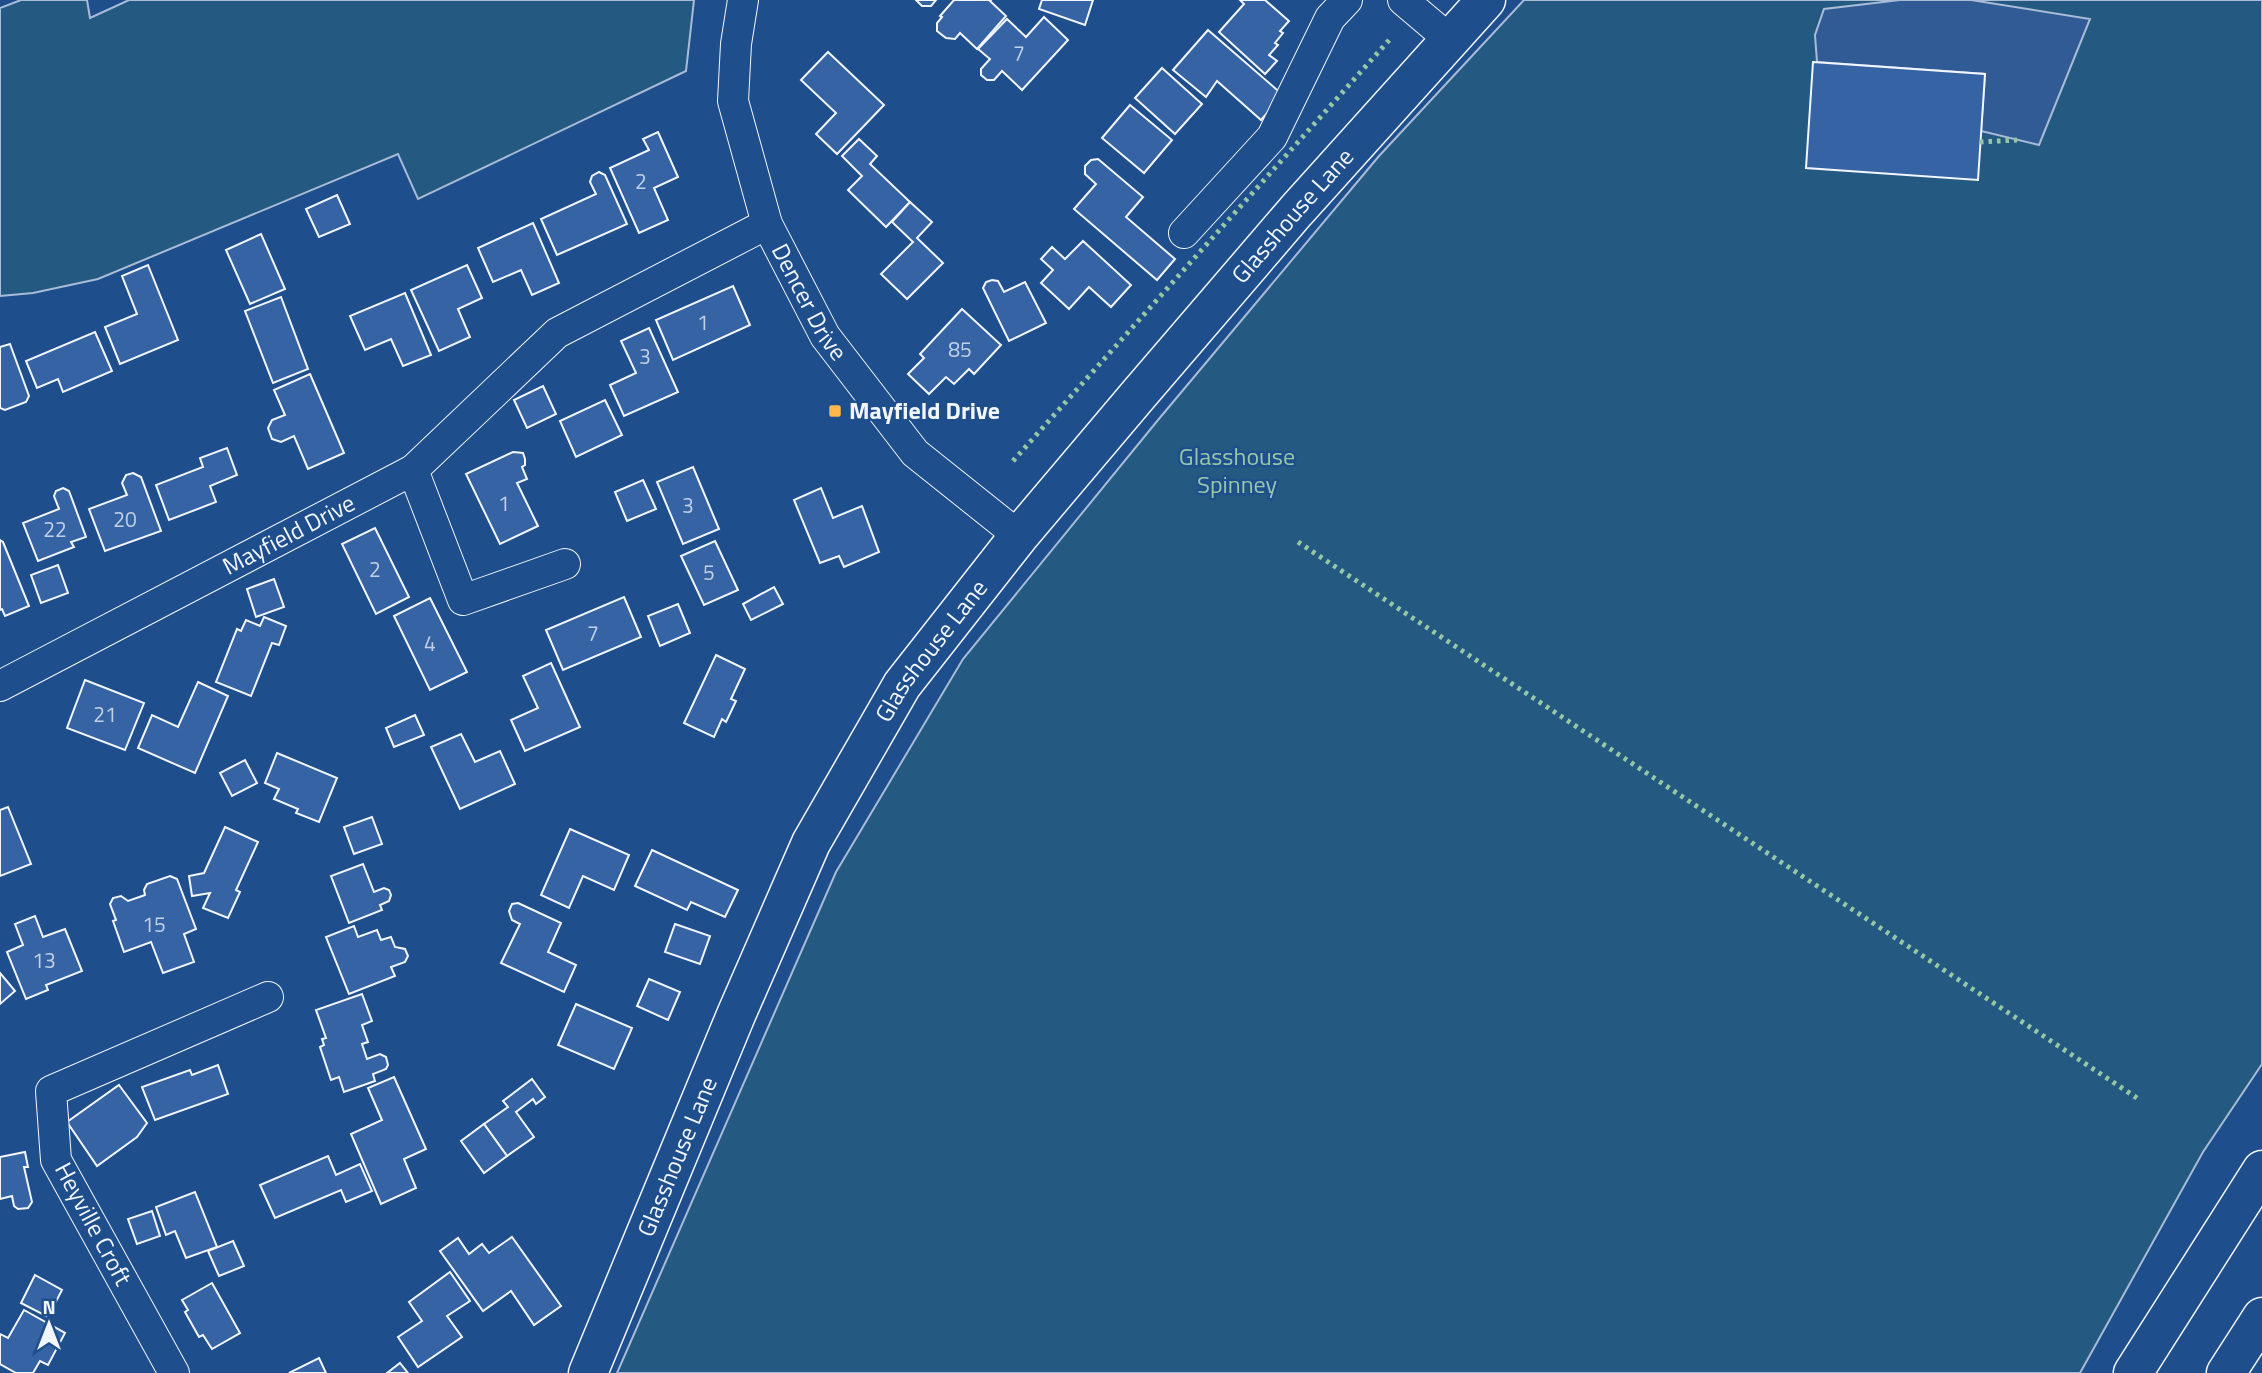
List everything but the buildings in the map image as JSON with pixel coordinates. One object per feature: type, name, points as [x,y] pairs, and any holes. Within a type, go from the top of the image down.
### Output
[{"type":"main road","name":"Glasshouse Lane","points":[[588,1373],[736,1015],[811,843],[902,685],[1019,536],[1296,211],[1486,0]]},
{"type":"main road","points":[[2133,1373],[2262,1170]]},
{"type":"main road","points":[[2226,1373],[2262,1317]]},
{"type":"street","name":"Dencer Drive","points":[[743,0],[736,44],[733,101],[767,224],[825,336],[915,453],[1019,536]]},
{"type":"street","points":[[1184,233],[1272,137],[1330,18],[1347,0]]},
{"type":"street","points":[[1403,0],[1449,39]]},
{"type":"street","name":"Mayfield Drive","points":[[0,686],[413,470],[557,332],[767,224]]},
{"type":"street","points":[[413,470],[463,600],[565,564]]},
{"type":"street","name":"Heyville Croft","points":[[174,1373],[56,1160],[51,1091],[268,997]]},
{"type":"green space","points":[[21,0],[87,0],[90,18],[129,0],[694,0],[686,71],[418,199],[398,154],[98,279],[33,293],[0,296],[0,8]]},
{"type":"green space","name":"Glasshouse Spinney","points":[[1524,0],[2262,0],[2262,1064],[2203,1152],[2080,1373],[617,1373],[836,872],[963,659],[1379,156]]},
{"type":"shaded area","points":[[1900,0],[1971,0],[2090,19],[2039,145],[1981,131],[1985,74],[1817,62],[1815,35],[1824,9]]},
{"type":"hedge","points":[[1013,461],[1391,38]]},
{"type":"hedge","points":[[1980,142],[2017,140]]},
{"type":"hedge","points":[[1298,542],[2137,1098]]},
{"type":"place","name":"Mayfield Drive","points":[[835,411]]}]
